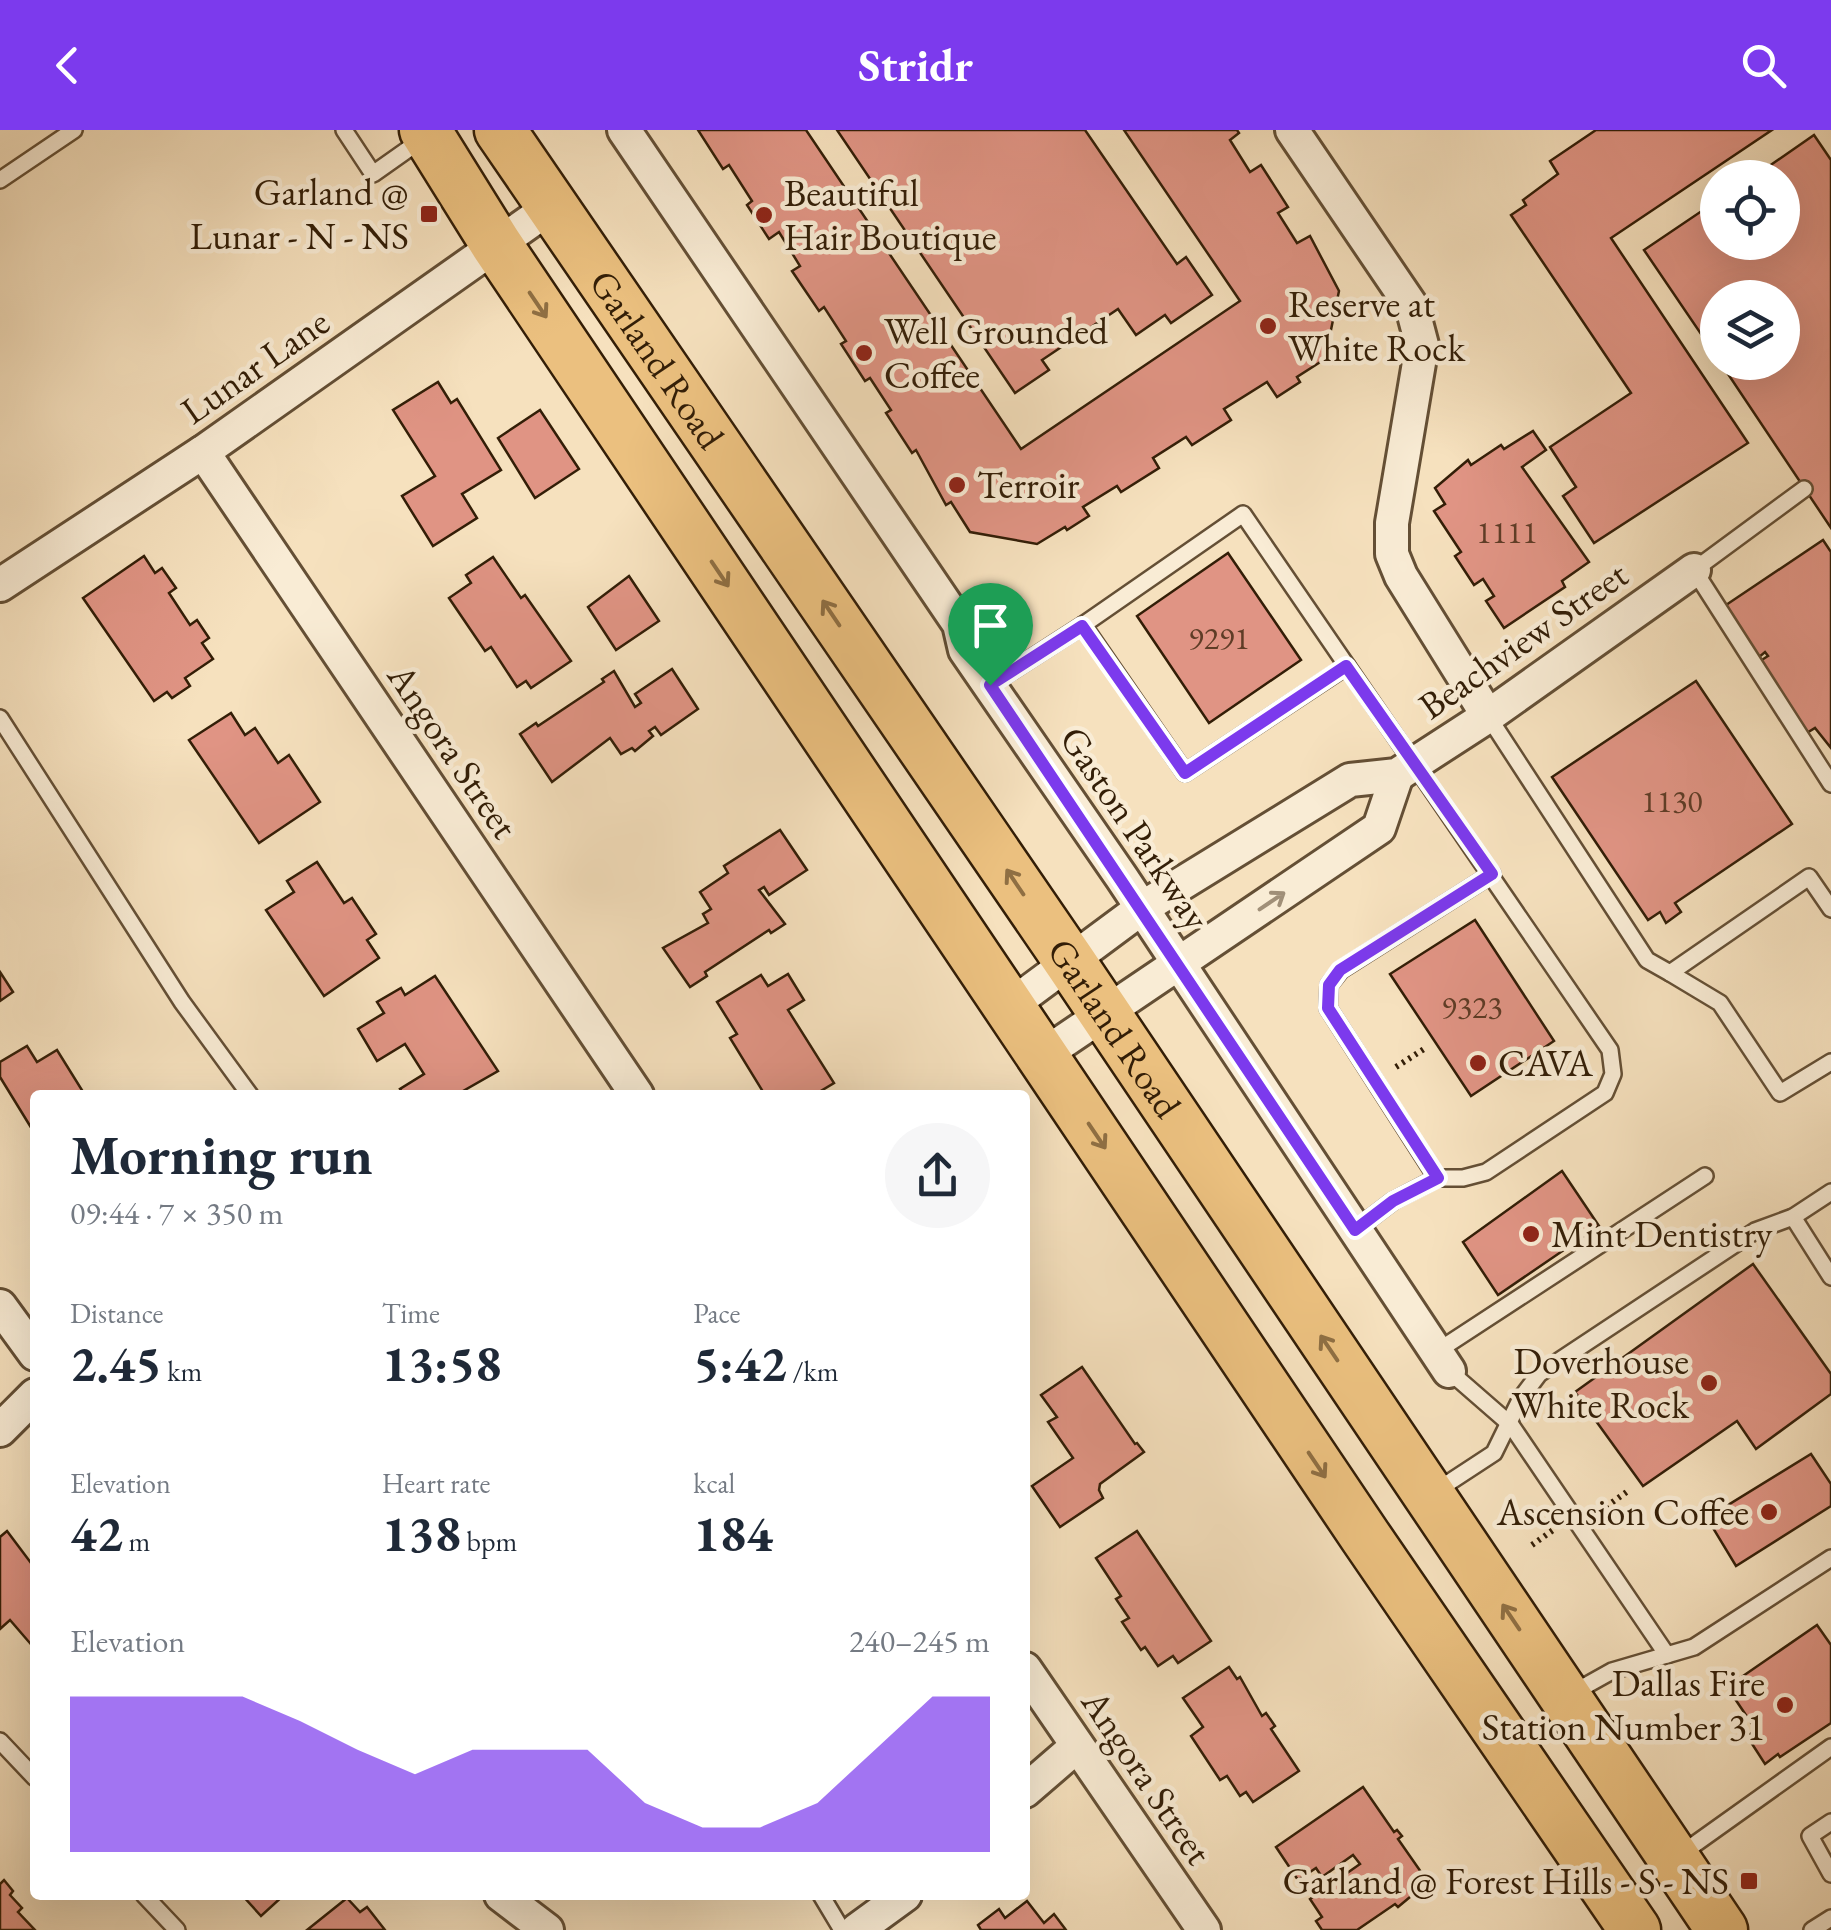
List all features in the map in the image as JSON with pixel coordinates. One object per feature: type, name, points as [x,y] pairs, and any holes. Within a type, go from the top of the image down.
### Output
[{"type":"main road","name":"Garland Road","points":[[500,130],[1070,962],[1722,1930]]},
{"type":"main road","name":"Garland Road","points":[[429,132],[496,244],[1365,1536],[1635,1930]]},
{"type":"main road","points":[[1365,1536],[1428,1496]]},
{"type":"main road","points":[[1564,1825],[1623,1784]]},
{"type":"street","points":[[1292,130],[1412,307],[1422,346],[1392,523],[1392,554],[1400,576],[1488,716]]},
{"type":"street","name":"Gaston Parkway","points":[[635,133],[959,624],[965,650],[1142,908],[1442,1361]]},
{"type":"street","name":"Lunar Lane","points":[[0,585],[203,452],[552,206]]},
{"type":"street","name":"Angora Street","points":[[203,452],[634,1090]]},
{"type":"street","name":"Beachview Street","points":[[1010,1006],[1142,908],[1350,780],[1405,769],[1488,716],[1694,570]]},
{"type":"street","points":[[1043,1056],[1379,828],[1405,769]]},
{"type":"street","points":[[0,1306],[30,1347]]},
{"type":"street","points":[[0,1430],[30,1400]]},
{"type":"street","name":"Angora Street","points":[[1030,1676],[1204,1930]]},
{"type":"street","points":[[1030,1787],[1077,1746]]},
{"type":"street","points":[[508,1900],[547,1930]]},
{"type":"street","points":[[857,1930],[899,1900]]},
{"type":"lane","points":[[0,180],[74,130]]},
{"type":"lane","points":[[344,130],[373,174],[429,132]]},
{"type":"lane","points":[[1804,489],[1694,570],[1831,784]]},
{"type":"lane","points":[[990,685],[1243,514],[1346,666],[1405,769],[1492,874],[1610,1050],[1614,1074],[1605,1093],[1486,1172],[1463,1178],[1438,1178],[1393,1201],[1355,1230]]},
{"type":"lane","points":[[1082,626],[1185,773],[1346,666]]},
{"type":"lane","points":[[1488,716],[1647,960],[1720,1003],[1780,1094],[1831,1062]]},
{"type":"lane","points":[[0,718],[182,1002],[246,1090]]},
{"type":"lane","points":[[1438,1178],[1328,1008],[1329,985],[1340,970],[1492,874]]},
{"type":"lane","points":[[1670,973],[1809,877],[1831,909]]},
{"type":"lane","points":[[1667,1655],[1510,1424],[1442,1361],[1705,1176]]},
{"type":"lane","points":[[1428,1496],[1494,1452],[1521,1398],[1539,1374],[1755,1231],[1792,1218],[1831,1192]]},
{"type":"lane","points":[[1792,1218],[1831,1277]]},
{"type":"lane","points":[[1566,1697],[1612,1671],[1694,1647],[1831,1558]]},
{"type":"lane","points":[[0,1741],[30,1773]]},
{"type":"lane","points":[[1673,1859],[1831,1747]]},
{"type":"lane","points":[[1831,1822],[1810,1836],[1827,1856],[1831,1874]]},
{"type":"lane","points":[[149,1900],[177,1930]]},
{"type":"lane","points":[[824,1900],[842,1930]]},
{"type":"lane","points":[[1812,1930],[1831,1918]]},
{"type":"building","name":"Reserve at White Rock","points":[[698,130],[806,130],[1021,449],[1240,301],[1124,130],[1237,130],[1239,133],[1230,140],[1250,172],[1261,165],[1288,207],[1278,213],[1297,243],[1310,236],[1339,291],[1325,359],[1297,377],[1300,382],[1277,397],[1267,382],[1224,409],[1231,420],[1192,445],[1186,437],[1153,458],[1159,468],[1121,492],[1117,486],[1083,507],[1089,516],[1067,530],[1065,527],[1037,544],[970,532],[951,502],[946,505],[916,450],[912,453],[886,413],[891,410],[870,378],[865,381],[841,344],[846,341],[824,307],[819,311],[792,271],[800,266],[779,232],[769,239],[747,205],[752,201],[729,165],[723,169]]},
{"type":"building","points":[[837,130],[1085,130],[1177,264],[1186,257],[1212,295],[1171,323],[1165,315],[1136,335],[1118,309],[1042,360],[1049,370],[1015,393]]},
{"type":"building","points":[[1596,130],[1772,130],[1727,160],[1700,160],[1700,178],[1611,238],[1700,371],[1700,380],[1706,380],[1748,443],[1594,543],[1563,496],[1576,487],[1550,447],[1631,393],[1511,215],[1526,205],[1523,200],[1558,174],[1550,161]]},
{"type":"building","points":[[1814,135],[1831,160],[1831,528],[1732,380],[1800,380],[1800,280],[1700,280],[1700,332],[1644,250],[1700,212],[1700,260],[1800,260],[1800,160],[1778,160]]},
{"type":"building","points":[[438,382],[451,403],[457,399],[501,470],[462,494],[477,518],[433,546],[402,496],[435,476],[393,410]]},
{"type":"building","points":[[540,410],[579,469],[535,498],[498,438]]},
{"type":"building","points":[[1533,431],[1546,450],[1522,467],[1589,562],[1562,581],[1565,587],[1504,628],[1486,601],[1494,596],[1483,579],[1474,585],[1455,556],[1461,552],[1434,511],[1445,504],[1435,488],[1468,460],[1471,465],[1501,445],[1504,449]]},
{"type":"building","points":[[1823,540],[1831,552],[1831,748],[1815,728],[1805,734],[1757,663],[1768,656],[1765,652],[1758,658],[1723,607]]},
{"type":"building","points":[[1228,553],[1301,660],[1209,723],[1137,616]]},
{"type":"building","points":[[144,556],[155,573],[162,568],[176,588],[169,593],[190,625],[197,620],[209,638],[202,643],[213,659],[185,678],[190,686],[172,698],[167,692],[154,701],[83,598]]},
{"type":"building","points":[[493,557],[571,661],[531,688],[526,681],[517,687],[491,647],[485,651],[449,598],[471,583],[466,575]]},
{"type":"building","points":[[629,576],[659,621],[616,650],[588,607]]},
{"type":"building","points":[[672,669],[698,709],[661,735],[655,727],[649,731],[653,736],[635,751],[632,748],[621,754],[610,738],[552,782],[520,734],[604,682],[602,679],[614,671],[635,707],[641,703],[635,694]]},
{"type":"building","points":[[1696,681],[1792,824],[1675,903],[1681,912],[1666,923],[1660,912],[1648,920],[1552,777]]},
{"type":"building","points":[[231,713],[245,735],[255,728],[278,763],[289,755],[320,802],[259,843],[189,740]]},
{"type":"building","points":[[780,830],[807,870],[769,895],[764,887],[759,890],[785,924],[771,933],[769,930],[705,972],[707,976],[690,987],[663,948],[708,923],[703,914],[711,909],[700,892],[728,873],[724,866]]},
{"type":"building","points":[[317,862],[344,903],[352,898],[376,934],[367,940],[379,958],[324,996],[266,910],[294,892],[287,881]]},
{"type":"building","points":[[1475,920],[1554,1041],[1471,1096],[1390,974]]},
{"type":"building","points":[[0,972],[13,992],[0,1001]]},
{"type":"building","points":[[788,974],[804,1000],[788,1010],[834,1083],[822,1090],[762,1090],[730,1038],[737,1034],[717,1002],[761,975],[768,986]]},
{"type":"building","points":[[435,976],[498,1071],[465,1090],[401,1090],[424,1074],[405,1044],[377,1061],[358,1029],[384,1013],[377,1002],[401,988],[405,995]]},
{"type":"building","points":[[27,1046],[37,1062],[57,1050],[82,1090],[30,1090],[30,1126],[0,1077],[0,1062]]},
{"type":"building","name":"Mint Dentistry","points":[[1562,1171],[1599,1226],[1498,1295],[1463,1242]]},
{"type":"building","name":"Doverhouse White Rock","points":[[1753,1264],[1831,1374],[1831,1394],[1756,1449],[1737,1421],[1643,1486],[1575,1392]]},
{"type":"building","points":[[1082,1367],[1144,1452],[1100,1484],[1103,1498],[1060,1527],[1032,1486],[1073,1458],[1048,1422],[1057,1417],[1041,1395]]},
{"type":"building","name":"Ascension Coffee","points":[[1811,1454],[1831,1484],[1831,1506],[1736,1566],[1707,1518]]},
{"type":"building","points":[[7,1531],[30,1562],[30,1643],[10,1620],[0,1629],[0,1537]]},
{"type":"building","points":[[1137,1531],[1211,1641],[1178,1663],[1173,1656],[1158,1666],[1145,1647],[1141,1650],[1122,1622],[1129,1618],[1116,1599],[1121,1596],[1096,1558]]},
{"type":"building","name":"Dallas Fire Station Number 31","points":[[1817,1625],[1831,1645],[1831,1723],[1765,1764],[1747,1736],[1756,1730],[1727,1687]]},
{"type":"building","points":[[1229,1667],[1237,1679],[1240,1677],[1262,1716],[1266,1713],[1275,1726],[1271,1729],[1299,1771],[1253,1802],[1246,1792],[1240,1796],[1227,1776],[1220,1780],[1191,1736],[1203,1727],[1183,1698]]},
{"type":"building","points":[[1363,1787],[1394,1832],[1397,1830],[1402,1836],[1398,1839],[1428,1882],[1398,1907],[1395,1904],[1357,1930],[1322,1930],[1316,1921],[1322,1917],[1310,1899],[1360,1864],[1353,1855],[1322,1877],[1316,1868],[1298,1880],[1276,1847]]},
{"type":"building","points":[[4,1880],[13,1891],[10,1895],[22,1908],[18,1912],[35,1930],[0,1930],[0,1884]]},
{"type":"building","points":[[247,1900],[279,1900],[261,1916]]},
{"type":"building","points":[[349,1900],[360,1912],[367,1907],[385,1930],[307,1930]]},
{"type":"building","points":[[1027,1901],[1044,1923],[1054,1914],[1066,1930],[981,1930],[978,1925],[999,1909],[1005,1918]]},
{"type":"place","name":"Garland @ Lunar - N - NS","points":[[429,214]]},
{"type":"place","name":"Beautiful Hair Boutique","points":[[764,215]]},
{"type":"place","name":"Reserve at White Rock","points":[[1268,326]]},
{"type":"place","name":"Well Grounded Coffee","points":[[864,353]]},
{"type":"place","name":"Terroir","points":[[957,485]]},
{"type":"place","name":"CAVA","points":[[1478,1063]]},
{"type":"place","name":"Mint Dentistry","points":[[1531,1234]]},
{"type":"place","name":"Doverhouse White Rock","points":[[1709,1383]]},
{"type":"place","name":"Ascension Coffee","points":[[1769,1512]]},
{"type":"place","name":"Dallas Fire Station Number 31","points":[[1785,1705]]},
{"type":"place","name":"Garland @ Forest Hills - S - NS","points":[[1749,1881]]},
{"type":"route","points":[[1082,626],[1185,773],[1346,666],[1492,874],[1340,970],[1329,985],[1328,1008],[1438,1178],[1393,1201],[1355,1230],[990,685],[1082,626]]}]
